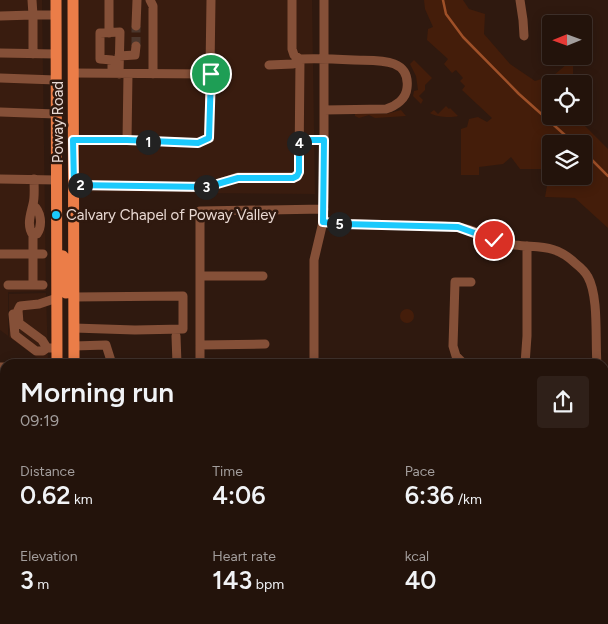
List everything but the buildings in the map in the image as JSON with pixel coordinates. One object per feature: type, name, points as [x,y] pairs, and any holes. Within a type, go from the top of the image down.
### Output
[{"type":"main road","name":"Poway Road","points":[[55,359],[52,348],[57,298],[56,0]]},
{"type":"main road","name":"Poway Road","points":[[74,0],[74,359]]},
{"type":"main road","points":[[56,80],[64,86],[66,139],[74,166]]},
{"type":"main road","points":[[57,180],[64,198],[64,246],[69,252],[74,252]]},
{"type":"main road","points":[[57,255],[63,256],[66,260],[66,313],[69,324],[74,330]]},
{"type":"street","points":[[32,0],[33,54]]},
{"type":"street","points":[[109,32],[110,0]]},
{"type":"street","points":[[136,26],[137,0]]},
{"type":"street","points":[[150,0],[153,6],[153,74]]},
{"type":"street","points":[[73,140],[198,143],[209,138],[211,0]]},
{"type":"street","points":[[292,0],[292,49],[294,55],[300,59]]},
{"type":"street","points":[[314,359],[314,260],[323,222],[324,209],[324,0]]},
{"type":"street","points":[[520,0],[524,20],[524,36]]},
{"type":"street","points":[[0,16],[56,15]]},
{"type":"street","points":[[120,74],[112,60],[100,59],[100,33],[120,32],[120,74],[127,140]]},
{"type":"street","points":[[119,56],[135,56],[136,46]]},
{"type":"street","points":[[0,53],[56,54]]},
{"type":"street","points":[[269,65],[293,64],[300,59],[324,58],[390,61],[398,65],[406,77],[408,84],[405,96],[392,107],[386,109],[324,110]]},
{"type":"street","points":[[74,185],[207,187],[238,178],[293,178],[297,176],[299,172],[300,59]]},
{"type":"street","points":[[73,73],[211,74]]},
{"type":"street","points":[[0,78],[56,80]]},
{"type":"street","points":[[0,112],[56,114]]},
{"type":"street","points":[[299,140],[324,140]]},
{"type":"street","points":[[0,178],[57,180]]},
{"type":"street","points":[[30,304],[38,254],[31,232],[39,231],[40,221],[39,210],[33,204],[34,179]]},
{"type":"street","points":[[200,359],[200,211],[324,209]]},
{"type":"street","points":[[323,222],[458,227],[514,245],[557,250],[572,260],[588,278],[594,292],[597,359]]},
{"type":"street","points":[[525,359],[527,246]]},
{"type":"street","points":[[0,254],[38,254]]},
{"type":"street","points":[[200,276],[263,276]]},
{"type":"street","points":[[459,359],[453,346],[452,280],[471,282]]},
{"type":"street","points":[[8,285],[43,285]]},
{"type":"street","points":[[74,297],[183,296],[182,329],[74,330]]},
{"type":"street","points":[[52,348],[36,351],[14,334],[14,307],[20,302],[39,304],[57,298]]},
{"type":"street","points":[[176,336],[177,359]]},
{"type":"street","points":[[200,345],[265,344]]},
{"type":"street","points":[[74,346],[106,346],[110,359]]},
{"type":"shaded area","points":[[0,0],[42,0],[46,291],[8,292],[8,336],[0,330]]},
{"type":"shaded area","points":[[80,0],[312,0],[315,194],[80,192]]},
{"type":"shaded area","points":[[424,0],[463,0],[469,9],[485,14],[484,34],[510,64],[535,81],[542,79],[542,125],[584,125],[608,149],[608,228],[575,198],[545,197],[548,185],[592,185],[592,135],[542,135],[542,169],[520,169],[511,157],[503,164],[479,167],[479,175],[461,175],[461,129],[467,127],[469,119],[478,117],[487,122],[492,118],[462,90],[465,86],[460,81],[463,78],[456,70],[452,73],[444,64],[448,59],[427,40],[428,29],[433,27],[425,9]]},
{"type":"shaded area","points":[[414,60],[432,78],[425,85],[425,90],[419,96],[423,100],[421,104],[413,96],[414,91],[418,90],[416,76],[410,64]]},
{"type":"shaded area","points":[[566,65],[573,66],[573,75],[554,75]]},
{"type":"shaded area","points":[[446,106],[458,116],[444,117],[430,113],[434,110],[438,114]]},
{"type":"shaded area","points":[[401,110],[406,116],[375,118],[369,115],[359,118],[355,116],[355,114],[386,114]]},
{"type":"shaded area","points":[[46,293],[48,359],[39,359],[9,337],[9,294]]},
{"type":"shaded area","points":[[404,309],[410,309],[414,316],[410,323],[404,323],[400,319],[400,313]]},
{"type":"waterway","points":[[443,0],[446,14],[463,37],[519,94],[565,135]]},
{"type":"waterway","points":[[592,160],[608,176]]},
{"type":"tunnel","points":[[136,26],[136,46]]},
{"type":"place","name":"Calvary Chapel of Poway Valley","points":[[56,215]]},
{"type":"route","points":[[211,74],[209,138],[198,143],[73,140],[74,185],[207,187],[216,186],[233,178],[293,178],[299,172],[299,140],[324,140],[323,222],[458,227],[494,240]]}]
